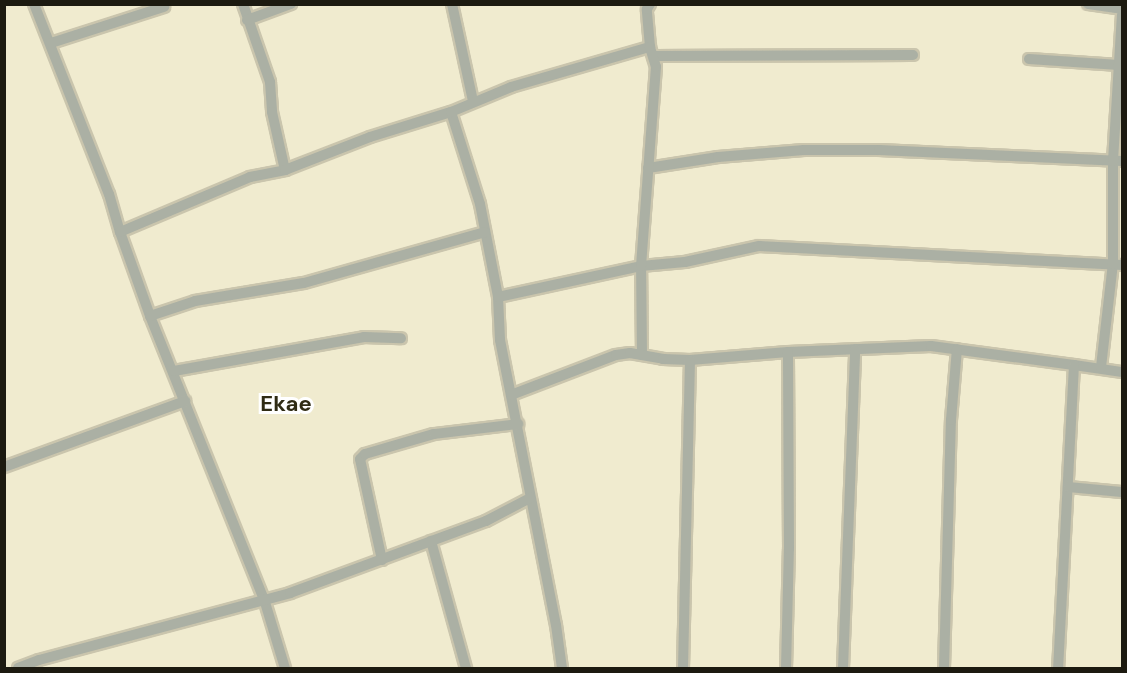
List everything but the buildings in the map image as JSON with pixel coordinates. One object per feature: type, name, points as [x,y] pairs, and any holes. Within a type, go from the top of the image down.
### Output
[{"type":"street","points":[[34,4],[109,194],[150,316],[264,599],[285,669]]},
{"type":"street","points":[[243,4],[270,82],[272,112],[285,170]]},
{"type":"street","points":[[247,20],[291,4]]},
{"type":"street","points":[[452,4],[473,101]]},
{"type":"street","points":[[642,355],[641,266],[656,67],[647,9],[650,4]]},
{"type":"street","points":[[1088,4],[1122,9]]},
{"type":"street","points":[[51,43],[164,7]]},
{"type":"street","points":[[1101,368],[1118,265],[1119,65],[1122,15]]},
{"type":"street","points":[[120,232],[250,177],[285,170],[370,137],[451,112],[511,87],[652,51],[913,56]]},
{"type":"street","points":[[1029,59],[1119,65]]},
{"type":"street","points":[[451,112],[469,162],[498,297],[500,340],[518,424],[562,669]]},
{"type":"street","points":[[648,168],[729,156],[804,150],[879,150],[1118,161]]},
{"type":"street","points":[[150,316],[195,301],[304,283],[485,232]]},
{"type":"street","points":[[498,297],[641,266],[685,262],[759,246],[1118,265]]},
{"type":"street","points":[[174,371],[364,337],[401,338]]},
{"type":"street","points":[[511,394],[616,355],[690,360],[789,352],[931,346],[1122,372]]},
{"type":"street","points":[[843,669],[855,349]]},
{"type":"street","points":[[944,669],[951,420],[957,349]]},
{"type":"street","points":[[786,669],[789,549],[789,352]]},
{"type":"street","points":[[683,669],[690,360]]},
{"type":"street","points":[[1058,669],[1074,365]]},
{"type":"street","points":[[4,467],[185,401]]},
{"type":"street","points":[[382,561],[360,459],[365,454],[434,434],[518,424]]},
{"type":"street","points":[[1068,487],[1122,492]]},
{"type":"street","points":[[18,669],[39,660],[290,593],[486,522],[530,498]]},
{"type":"street","points":[[432,541],[466,669]]},
{"type":"district","name":"Ekae","points":[[286,404]]}]
